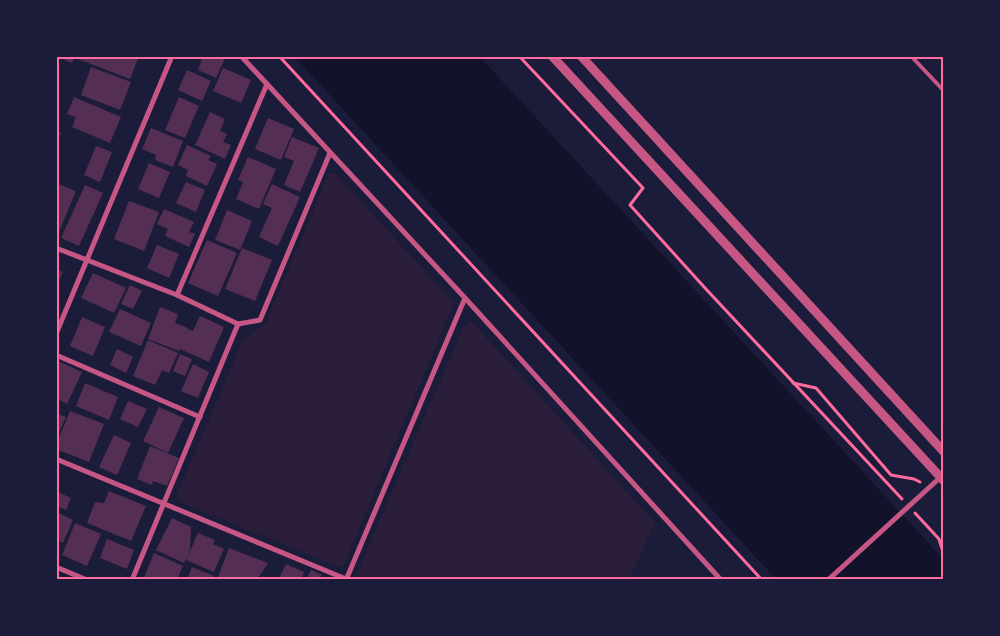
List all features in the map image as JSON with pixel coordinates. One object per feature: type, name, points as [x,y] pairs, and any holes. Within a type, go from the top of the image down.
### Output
[{"type":"street","points":[[56,334],[172,56]]},
{"type":"street","points":[[241,56],[465,298],[721,580]]},
{"type":"street","points":[[552,56],[943,478],[928,488],[828,580]]},
{"type":"street","points":[[581,56],[944,452]]},
{"type":"street","points":[[177,295],[267,84]]},
{"type":"street","points":[[56,248],[177,295],[238,324],[260,320],[330,153]]},
{"type":"street","points":[[56,460],[346,579],[465,298]]},
{"type":"street","points":[[132,580],[238,324]]},
{"type":"street","points":[[56,355],[200,417]]},
{"type":"street","points":[[56,567],[87,580]]},
{"type":"lane","points":[[911,56],[944,91]]},
{"type":"path","points":[[280,56],[762,580]]},
{"type":"path","points":[[519,56],[642,188],[630,205],[906,504]]},
{"type":"path","points":[[792,382],[816,388],[891,475],[914,479],[928,488]]},
{"type":"path","points":[[913,511],[939,540],[944,554]]},
{"type":"shaded area","points":[[294,56],[479,56],[944,560],[944,580],[777,580]]},
{"type":"shaded area","points":[[329,173],[335,173],[454,303],[343,567],[182,503],[177,494],[243,340],[266,323]]},
{"type":"shaded area","points":[[471,321],[655,523],[629,580],[354,580],[463,328]]},
{"type":"building","points":[[56,56],[75,56],[72,63]]},
{"type":"building","points":[[79,56],[139,56],[130,79],[78,59]]},
{"type":"building","points":[[203,56],[226,56],[216,78],[198,70]]},
{"type":"building","points":[[91,67],[131,82],[120,110],[81,95]]},
{"type":"building","points":[[223,68],[251,80],[241,103],[213,91]]},
{"type":"building","points":[[187,70],[211,81],[202,101],[178,90]]},
{"type":"building","points":[[74,97],[121,117],[110,143],[72,127],[76,117],[67,114]]},
{"type":"building","points":[[179,97],[199,106],[185,138],[165,130]]},
{"type":"building","points":[[210,112],[225,119],[220,131],[227,134],[223,142],[231,145],[225,159],[195,145]]},
{"type":"building","points":[[268,118],[294,129],[281,160],[255,149]]},
{"type":"building","points":[[151,128],[183,141],[173,167],[155,160],[156,155],[142,149]]},
{"type":"building","points":[[56,131],[61,133],[56,142]]},
{"type":"building","points":[[292,137],[319,148],[300,192],[284,185],[294,161],[284,157]]},
{"type":"building","points":[[187,145],[211,156],[208,160],[217,164],[207,186],[186,176],[188,170],[178,165]]},
{"type":"building","points":[[96,146],[112,152],[100,182],[84,175]]},
{"type":"building","points":[[248,157],[276,169],[259,209],[236,199],[243,182],[238,180]]},
{"type":"building","points":[[149,163],[170,172],[159,198],[138,189]]},
{"type":"building","points":[[186,182],[205,190],[196,212],[176,203]]},
{"type":"building","points":[[56,183],[76,191],[56,239]]},
{"type":"building","points":[[272,184],[300,197],[278,246],[259,237],[272,208],[263,204]]},
{"type":"building","points":[[85,185],[103,193],[79,246],[61,238]]},
{"type":"building","points":[[129,201],[159,212],[144,251],[114,239]]},
{"type":"building","points":[[164,209],[194,222],[189,232],[195,234],[189,247],[165,236],[168,229],[157,224]]},
{"type":"building","points":[[227,210],[252,221],[240,250],[215,240]]},
{"type":"building","points":[[207,240],[237,253],[218,296],[188,283]]},
{"type":"building","points":[[157,245],[179,254],[169,278],[147,268]]},
{"type":"building","points":[[242,248],[272,260],[255,301],[225,289]]},
{"type":"building","points":[[56,269],[63,272],[56,287]]},
{"type":"building","points":[[93,273],[126,288],[114,313],[81,298]]},
{"type":"building","points":[[130,285],[142,291],[133,309],[121,304]]},
{"type":"building","points":[[160,307],[178,314],[175,323],[188,328],[185,335],[188,329],[193,331],[200,316],[224,327],[209,362],[180,349],[179,351],[148,339]]},
{"type":"building","points":[[120,309],[151,323],[141,346],[109,332]]},
{"type":"building","points":[[82,317],[105,327],[93,356],[70,346]]},
{"type":"building","points":[[148,340],[178,353],[169,373],[162,370],[155,385],[133,376]]},
{"type":"building","points":[[117,349],[133,357],[126,373],[110,365]]},
{"type":"building","points":[[180,354],[192,359],[185,376],[173,371]]},
{"type":"building","points":[[56,360],[82,372],[67,404],[56,398]]},
{"type":"building","points":[[193,364],[209,372],[198,398],[181,391]]},
{"type":"building","points":[[85,383],[118,397],[109,420],[76,406]]},
{"type":"building","points":[[128,401],[147,409],[138,427],[120,419]]},
{"type":"building","points":[[159,407],[184,418],[168,453],[143,441]]},
{"type":"building","points":[[70,411],[104,424],[89,462],[56,449]]},
{"type":"building","points":[[56,413],[66,417],[56,439]]},
{"type":"building","points":[[114,435],[131,443],[117,475],[99,467]]},
{"type":"building","points":[[150,446],[179,458],[167,486],[153,481],[152,485],[137,479]]},
{"type":"building","points":[[56,491],[71,498],[66,510],[56,506]]},
{"type":"building","points":[[109,491],[146,506],[131,541],[87,523],[95,502],[104,503]]},
{"type":"building","points":[[56,512],[73,520],[63,543],[56,539]]},
{"type":"building","points":[[172,518],[191,527],[190,550],[184,563],[156,550]]},
{"type":"building","points":[[75,523],[101,534],[87,566],[62,555]]},
{"type":"building","points":[[198,533],[215,540],[213,544],[224,549],[214,572],[186,560]]},
{"type":"building","points":[[107,539],[134,550],[127,569],[100,558]]},
{"type":"building","points":[[229,548],[268,563],[257,580],[225,580],[218,577]]},
{"type":"building","points":[[154,553],[183,566],[177,580],[143,580]]},
{"type":"building","points":[[286,564],[304,572],[301,580],[278,580]]},
{"type":"building","points":[[192,567],[214,576],[212,580],[187,580]]},
{"type":"building","points":[[311,570],[322,575],[319,580],[306,580]]},
{"type":"building","points":[[262,576],[272,580],[261,580]]}]
